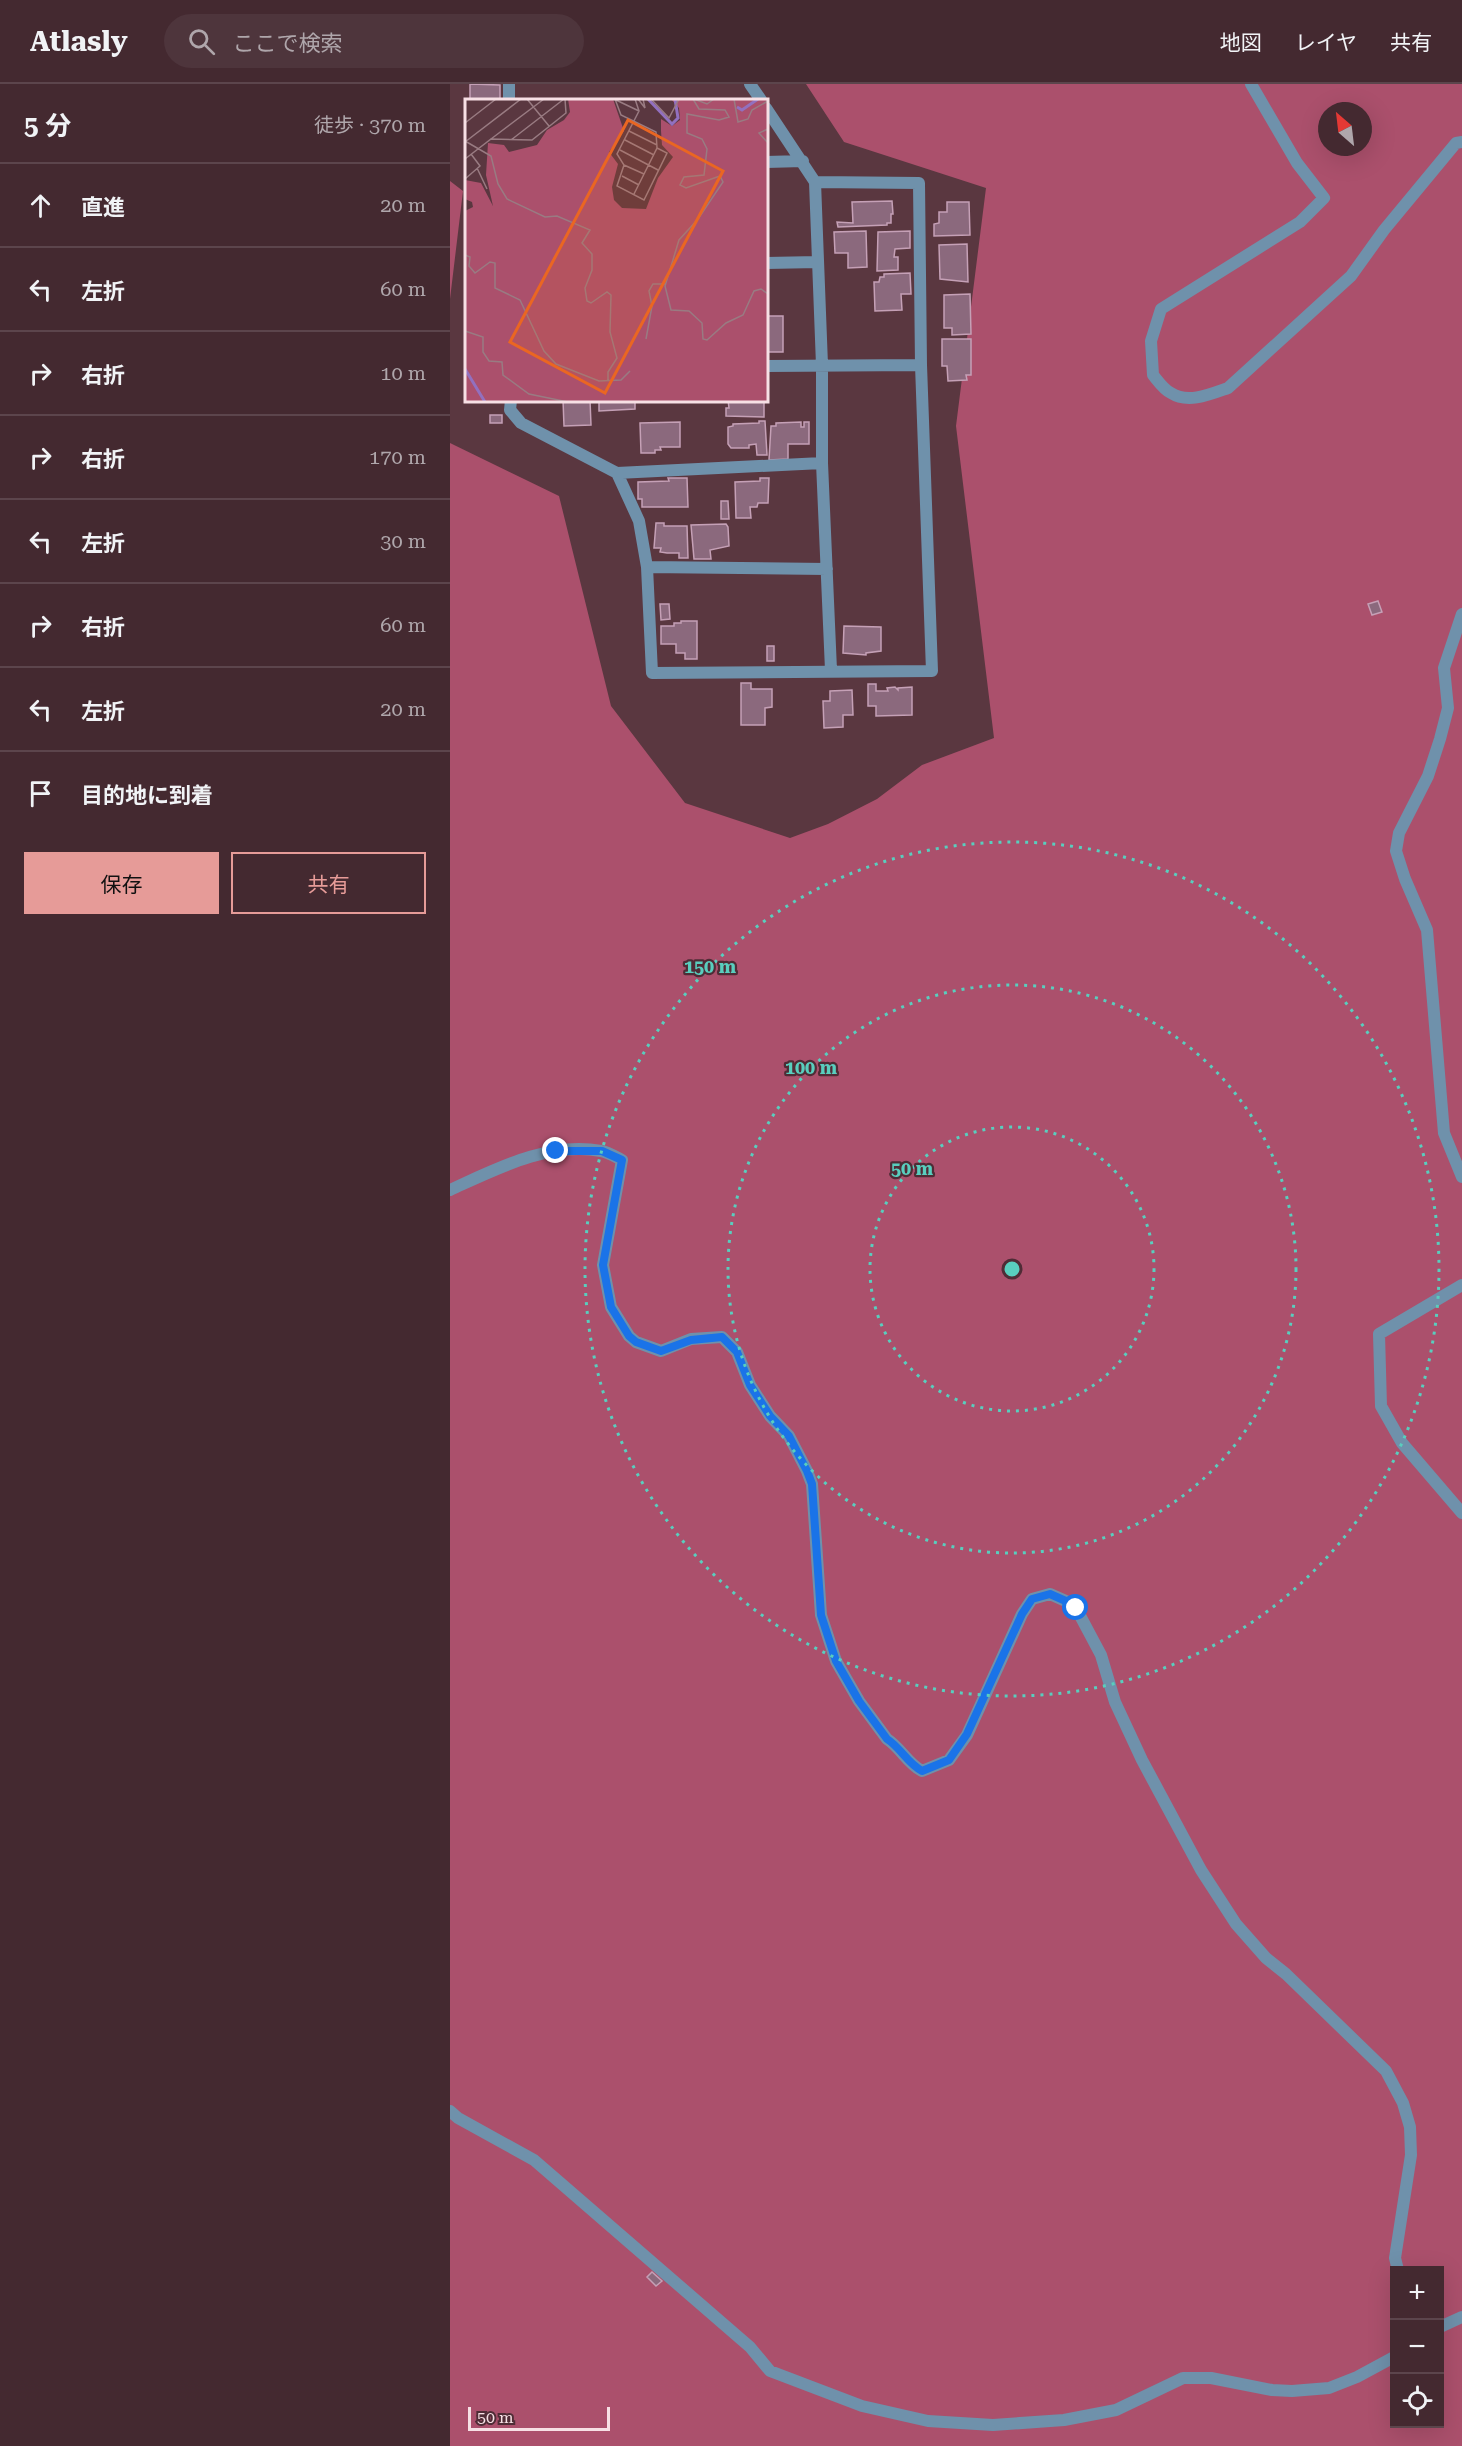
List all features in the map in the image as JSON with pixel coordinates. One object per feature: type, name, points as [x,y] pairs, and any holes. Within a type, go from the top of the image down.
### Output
[{"type":"street","points":[[750,84],[760,99]]},
{"type":"street","points":[[1251,84],[1297,163],[1324,198],[1300,222],[1161,309],[1151,341],[1153,375],[1171,394],[1189,398],[1203,397],[1228,388],[1351,276],[1424,180],[1456,143],[1462,141]]},
{"type":"street","points":[[768,111],[815,182],[822,365],[822,463],[831,670]]},
{"type":"street","points":[[768,162],[803,161]]},
{"type":"street","points":[[617,473],[639,521],[647,567],[651,673],[932,671],[921,365],[920,183],[815,182]]},
{"type":"street","points":[[768,263],[818,262]]},
{"type":"street","points":[[768,366],[921,365]]},
{"type":"street","points":[[511,402],[510,410],[521,423],[617,473],[822,463]]},
{"type":"street","points":[[647,567],[827,569]]},
{"type":"street","points":[[1462,614],[1444,668],[1448,708],[1440,739],[1428,776],[1412,803],[1399,833],[1396,851],[1427,930],[1444,1133],[1462,1177]]},
{"type":"street","points":[[450,1190],[519,1159],[556,1151],[602,1151],[622,1160],[603,1265],[611,1307],[629,1336],[644,1345],[661,1351],[691,1340],[722,1337],[737,1352],[750,1385],[770,1416],[789,1436],[812,1484],[821,1615],[836,1661],[859,1701],[887,1739],[911,1765],[922,1771],[949,1760],[967,1734],[1022,1614],[1032,1599],[1050,1594],[1076,1608],[1101,1655],[1115,1702],[1142,1760],[1201,1870],[1235,1922],[1266,1958],[1286,1974],[1386,2071],[1403,2103],[1410,2127],[1411,2155],[1395,2258],[1397,2266]]},
{"type":"street","points":[[1462,1285],[1378,1334],[1381,1406],[1402,1443],[1462,1513]]},
{"type":"street","points":[[450,2111],[458,2118],[534,2160],[750,2347],[770,2371],[862,2406],[939,2422],[993,2426],[1064,2420],[1116,2410],[1183,2378],[1211,2378],[1272,2390],[1329,2388],[1357,2377],[1390,2360]]},
{"type":"street","points":[[1444,2325],[1462,2317]]},
{"type":"shaded area","points":[[806,84],[1462,84],[1462,2446],[450,2446],[450,443],[559,496],[611,706],[685,803],[790,838],[828,824],[877,799],[922,765],[994,738],[956,426],[986,188],[844,142]]},
{"type":"shaded area","points":[[450,181],[463,191],[450,299]]},
{"type":"building","points":[[470,84],[500,85],[500,99],[470,99]]},
{"type":"building","points":[[892,201],[893,214],[891,214],[891,223],[887,225],[838,227],[837,222],[853,223],[852,202]]},
{"type":"building","points":[[947,202],[969,202],[970,235],[934,236],[934,224],[939,223],[939,212],[947,212]]},
{"type":"building","points":[[866,231],[867,267],[848,268],[848,253],[835,253],[834,232]]},
{"type":"building","points":[[910,231],[910,248],[895,249],[894,257],[898,257],[898,270],[877,271],[878,232]]},
{"type":"building","points":[[967,244],[968,282],[940,279],[939,245]]},
{"type":"building","points":[[910,273],[911,294],[901,294],[902,310],[875,311],[874,282],[879,282],[880,277],[884,277],[884,274]]},
{"type":"building","points":[[970,294],[971,334],[952,335],[952,328],[944,328],[944,295]]},
{"type":"building","points":[[768,316],[783,316],[783,352],[768,352]]},
{"type":"building","points":[[942,339],[971,339],[971,375],[966,375],[967,380],[948,381],[947,366],[942,366]]},
{"type":"building","points":[[563,402],[590,402],[591,425],[564,426]]},
{"type":"building","points":[[599,402],[635,402],[635,409],[599,411]]},
{"type":"building","points":[[728,402],[764,402],[764,417],[726,416],[726,408],[729,408]]},
{"type":"building","points":[[490,415],[502,415],[502,423],[490,423]]},
{"type":"building","points":[[759,421],[765,421],[767,455],[757,455],[756,444],[749,445],[749,448],[731,448],[728,444],[728,427],[733,424],[759,423]]},
{"type":"building","points":[[680,422],[680,447],[660,447],[661,450],[655,450],[655,453],[641,453],[640,423]]},
{"type":"building","points":[[801,422],[801,427],[804,427],[804,422],[809,422],[809,444],[788,444],[788,459],[769,460],[771,426],[776,426],[776,423]]},
{"type":"building","points":[[668,478],[687,478],[688,507],[642,507],[642,499],[638,499],[638,482],[669,481]]},
{"type":"building","points":[[760,478],[769,478],[768,503],[758,503],[757,507],[750,507],[751,518],[736,518],[735,482],[760,481]]},
{"type":"building","points":[[721,501],[728,501],[729,519],[721,519]]},
{"type":"building","points":[[656,523],[664,523],[664,526],[687,526],[688,558],[679,558],[679,553],[660,552],[661,548],[654,548]]},
{"type":"building","points":[[726,524],[729,546],[710,550],[711,559],[694,559],[691,525]]},
{"type":"building","points":[[1378,601],[1382,612],[1372,615],[1368,604]]},
{"type":"building","points":[[660,604],[669,604],[670,619],[661,620]]},
{"type":"building","points":[[681,621],[697,621],[697,659],[685,659],[685,653],[676,653],[676,644],[661,644],[661,626],[674,626],[674,623],[681,623]]},
{"type":"building","points":[[844,626],[881,627],[881,651],[866,653],[866,655],[843,653]]},
{"type":"building","points":[[767,646],[774,646],[774,661],[767,661]]},
{"type":"building","points":[[741,683],[751,683],[751,689],[772,689],[772,707],[765,708],[765,725],[741,725]]},
{"type":"building","points":[[868,684],[876,684],[876,691],[888,691],[887,688],[895,687],[898,690],[898,688],[912,687],[912,715],[876,716],[876,706],[868,706]]},
{"type":"building","points":[[852,690],[853,715],[843,715],[843,727],[824,728],[823,701],[830,701],[830,691]]},
{"type":"building","points":[[652,2272],[662,2281],[656,2286],[647,2277]]},
{"type":"route","points":[[556,1151],[602,1151],[622,1160],[603,1265],[611,1307],[629,1336],[636,1342],[661,1351],[691,1340],[722,1337],[737,1352],[750,1385],[770,1416],[789,1436],[812,1484],[821,1615],[836,1661],[859,1701],[887,1739],[911,1765],[922,1771],[949,1760],[967,1734],[1022,1614],[1032,1599],[1050,1594],[1076,1608]]}]
